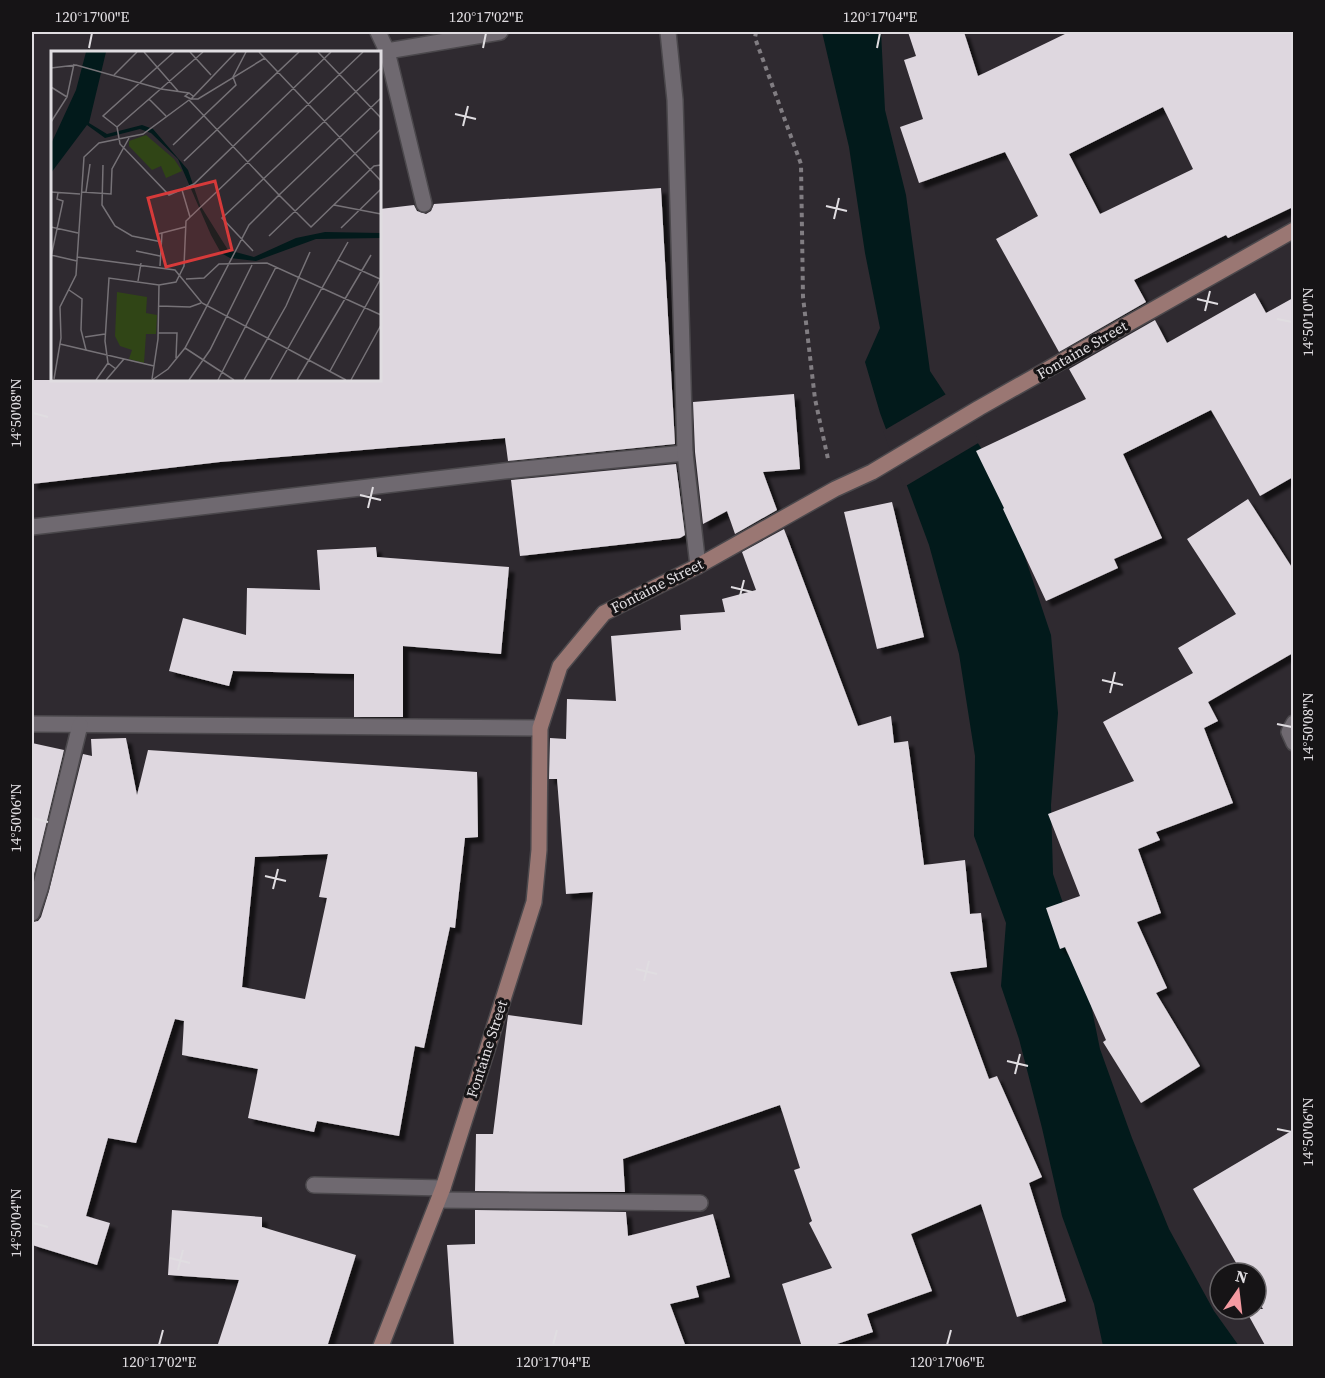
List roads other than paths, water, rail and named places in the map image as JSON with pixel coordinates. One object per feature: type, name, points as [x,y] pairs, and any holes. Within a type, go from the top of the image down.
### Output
[{"type":"street","points":[[378,32],[387,51],[424,204]]},
{"type":"street","points":[[387,51],[500,32]]},
{"type":"street","points":[[668,32],[675,100],[685,453],[698,566]]},
{"type":"street","name":"Fontaine Street","points":[[381,1347],[441,1194],[534,902],[539,850],[540,728],[560,666],[604,613],[698,566],[835,489],[872,472],[979,408],[1293,230]]},
{"type":"street","points":[[32,527],[504,471],[685,453]]},
{"type":"street","points":[[32,724],[540,728]]},
{"type":"street","points":[[32,913],[36,886],[80,725]]},
{"type":"street","points":[[314,1185],[441,1194],[700,1203]]}]
